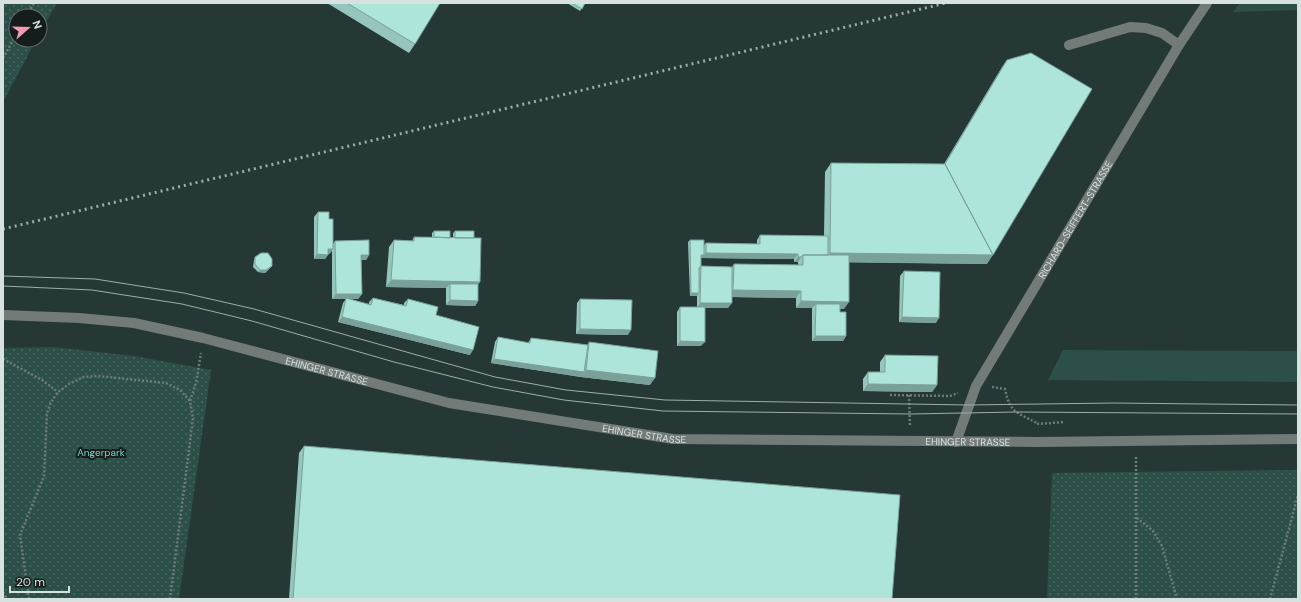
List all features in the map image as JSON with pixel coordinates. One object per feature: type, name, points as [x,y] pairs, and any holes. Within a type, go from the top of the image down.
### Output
[{"type":"street","name":"RICHARD-SEIFFERT-STRASSE","points":[[956,442],[976,386],[1179,45],[1207,3]]},
{"type":"street","points":[[1069,45],[1130,27],[1146,28],[1162,33],[1179,45]]},
{"type":"street","name":"EHINGER STRASSE","points":[[3,315],[79,318],[134,323],[203,338],[449,403],[674,439],[910,442],[1298,439]]},
{"type":"path","points":[[3,58],[9,48]]},
{"type":"path","points":[[170,599],[193,418],[190,401],[196,383],[203,338]]},
{"type":"path","points":[[3,360],[42,380],[58,392]]},
{"type":"path","points":[[29,599],[20,535],[44,476],[47,413],[51,402],[58,392],[69,384],[83,377],[98,376],[166,383],[180,390],[190,401]]},
{"type":"path","points":[[890,395],[950,396],[976,386],[1005,389],[1009,404],[1016,412],[1036,423]]},
{"type":"path","points":[[909,395],[910,442]]},
{"type":"path","points":[[1136,441],[1136,599]]},
{"type":"path","points":[[1270,599],[1298,495]]},
{"type":"path","points":[[1137,518],[1153,531],[1162,546],[1177,599]]},
{"type":"path","points":[[3,592],[8,599]]},
{"type":"green space","points":[[3,3],[57,3],[48,18],[48,8],[8,8],[8,48],[32,48],[3,102]]},
{"type":"green space","points":[[1240,3],[1298,3],[1298,10],[1233,12]]},
{"type":"green space","name":"Angerpark","points":[[53,347],[134,356],[211,370],[179,599],[3,599],[3,348]]},
{"type":"green space","points":[[1063,350],[1298,351],[1298,382],[1048,380]]},
{"type":"green space","points":[[1298,470],[1297,599],[1047,599],[1052,473]]},
{"type":"building","points":[[347,3],[440,3],[415,44]]},
{"type":"building","points":[[572,3],[585,3],[582,9]]},
{"type":"building","points":[[1031,53],[1092,89],[993,255],[945,164],[1007,60]]},
{"type":"building","points":[[831,163],[945,164],[993,255],[830,253]]},
{"type":"building","points":[[318,212],[329,212],[329,219],[333,219],[333,249],[328,249],[328,255],[317,254]]},
{"type":"building","points":[[434,231],[450,231],[450,238],[434,237]]},
{"type":"building","points":[[455,231],[474,231],[474,238],[455,238]]},
{"type":"building","points":[[760,235],[828,236],[828,255],[803,255],[798,257],[798,254],[706,253],[706,243],[760,244]]},
{"type":"building","points":[[414,237],[481,238],[480,282],[391,280],[394,240],[414,241]]},
{"type":"building","points":[[369,240],[369,255],[361,255],[362,294],[336,294],[335,241]]},
{"type":"building","points":[[690,240],[704,240],[704,255],[701,255],[701,266],[699,268],[699,293],[691,293]]},
{"type":"building","points":[[261,253],[268,253],[272,259],[272,266],[266,270],[260,270],[255,264],[255,257]]},
{"type":"building","points":[[803,255],[849,255],[849,302],[801,301],[801,291],[733,290],[734,264],[803,265]]},
{"type":"building","points":[[701,266],[732,267],[732,303],[700,303]]},
{"type":"building","points":[[904,271],[940,272],[939,318],[902,317]]},
{"type":"building","points":[[450,284],[478,284],[478,301],[450,300]]},
{"type":"building","points":[[346,298],[371,305],[373,298],[406,306],[408,299],[438,307],[436,315],[479,327],[473,350],[342,317]]},
{"type":"building","points":[[580,299],[632,300],[631,330],[580,329]]},
{"type":"building","points":[[816,304],[840,304],[840,312],[846,312],[846,336],[815,336]]},
{"type":"building","points":[[680,307],[705,307],[705,342],[680,341]]},
{"type":"building","points":[[498,337],[530,343],[531,338],[588,345],[584,372],[494,359]]},
{"type":"building","points":[[589,342],[658,351],[655,378],[586,370]]},
{"type":"building","points":[[885,355],[938,356],[937,385],[868,384],[868,372],[885,372]]},
{"type":"building","points":[[304,446],[900,495],[892,599],[293,599]]},
{"type":"tram line","points":[[3,276],[95,279],[184,293],[254,309],[495,377],[566,390],[665,400],[968,405],[1113,403],[1298,405]]},
{"type":"tram line","points":[[3,286],[92,290],[182,304],[252,321],[394,362],[493,387],[564,400],[663,411],[910,414],[1016,412],[1298,414]]},
{"type":"railway","points":[[3,229],[946,3]]}]
